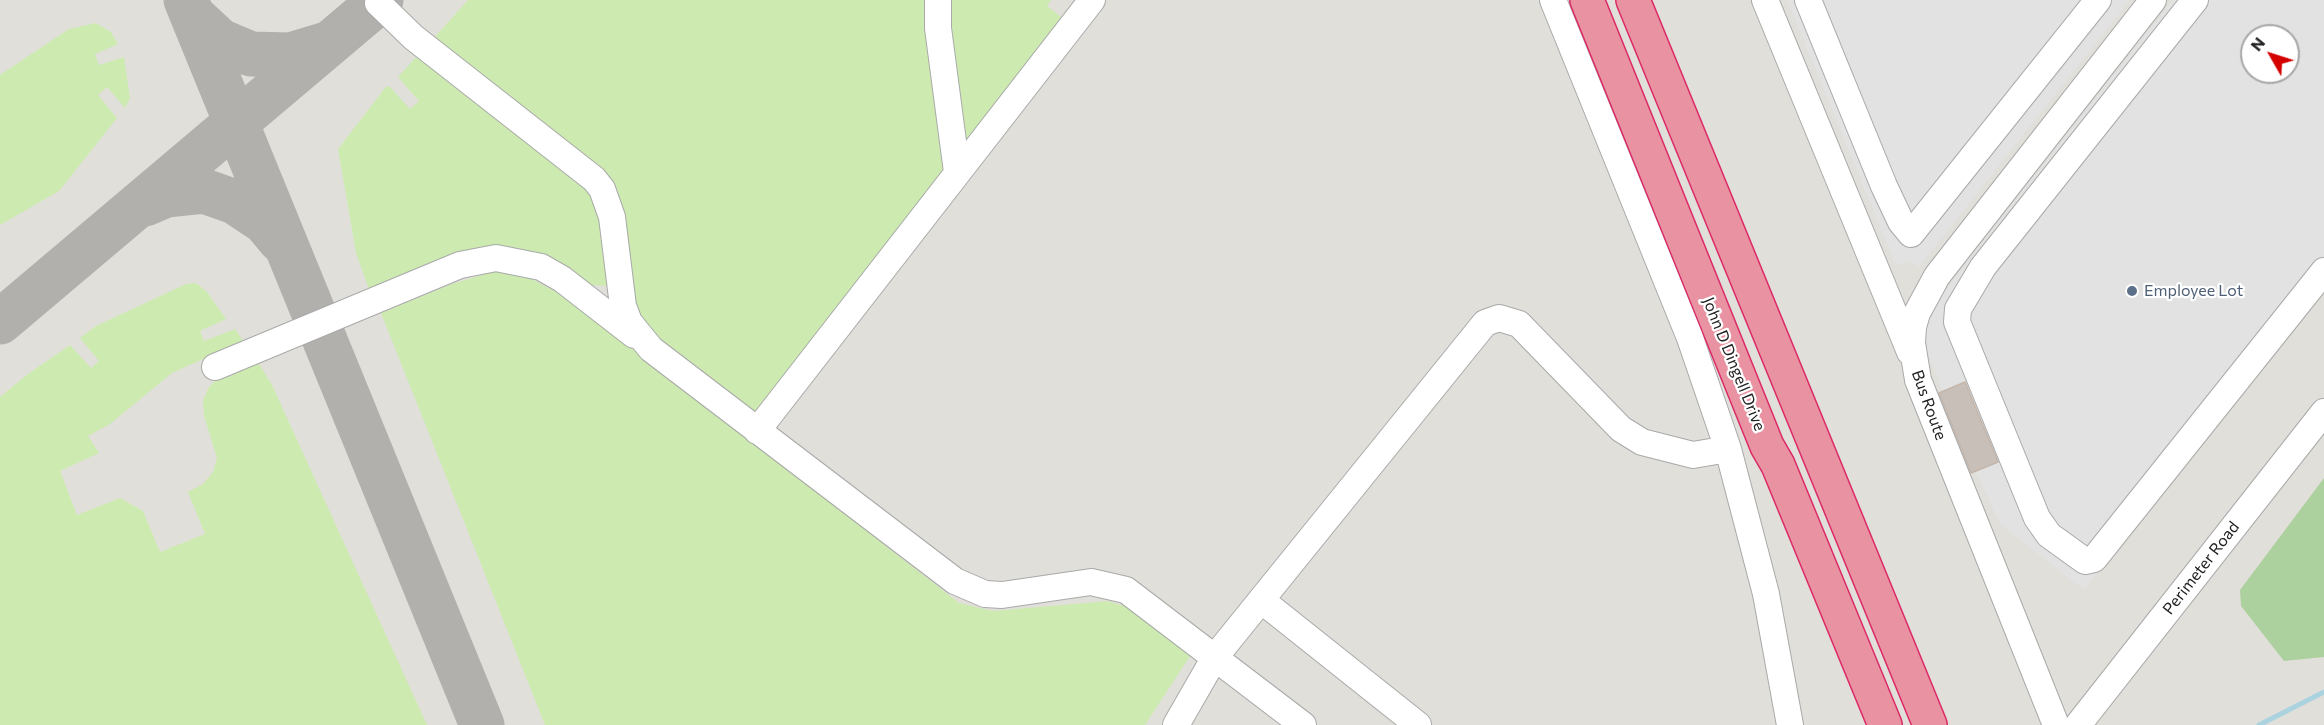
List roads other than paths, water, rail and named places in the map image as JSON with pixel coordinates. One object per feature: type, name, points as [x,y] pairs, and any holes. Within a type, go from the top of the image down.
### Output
[{"type":"highway","name":"John D Dingell Drive","points":[[1587,0],[1767,446],[1778,465],[1885,725]]},
{"type":"highway","points":[[1634,0],[1930,725]]},
{"type":"highway","points":[[1767,446],[1771,469],[1866,725]]},
{"type":"lane","points":[[938,0],[939,28],[957,172]]},
{"type":"lane","points":[[757,431],[1092,0]]},
{"type":"lane","points":[[1553,0],[1690,338],[1728,449],[1766,594],[1790,725]]},
{"type":"lane","points":[[1765,0],[1914,361]]},
{"type":"lane","points":[[1808,0],[1884,186],[1901,222],[1911,234],[2098,0]]},
{"type":"lane","name":"Bus Route","points":[[2056,725],[1918,380],[1912,343],[1917,312],[1937,276],[2154,0]]},
{"type":"lane","points":[[2196,0],[1987,262],[1958,309],[1957,322],[2037,518],[2049,535],[2085,561],[2094,559],[2324,271]]},
{"type":"lane","points":[[378,3],[413,38],[585,170],[598,184],[612,217],[623,306],[629,322],[651,349]]},
{"type":"lane","points":[[215,367],[460,265],[496,258],[541,267],[562,279],[955,581],[969,589],[1002,595],[1091,582],[1108,584],[1138,598],[1303,725]]},
{"type":"lane","points":[[1176,725],[1215,657],[1485,323],[1499,318],[1510,319],[1528,331],[1631,437],[1654,447],[1693,455],[1703,456],[1728,449]]},
{"type":"lane","name":"Perimeter Road","points":[[2078,725],[2324,412]]},
{"type":"lane","points":[[1261,600],[1418,725]]},
{"type":"waterway","points":[[2259,725],[2324,692]]},
{"type":"place","name":"Employee Lot","points":[[2132,291]]}]
